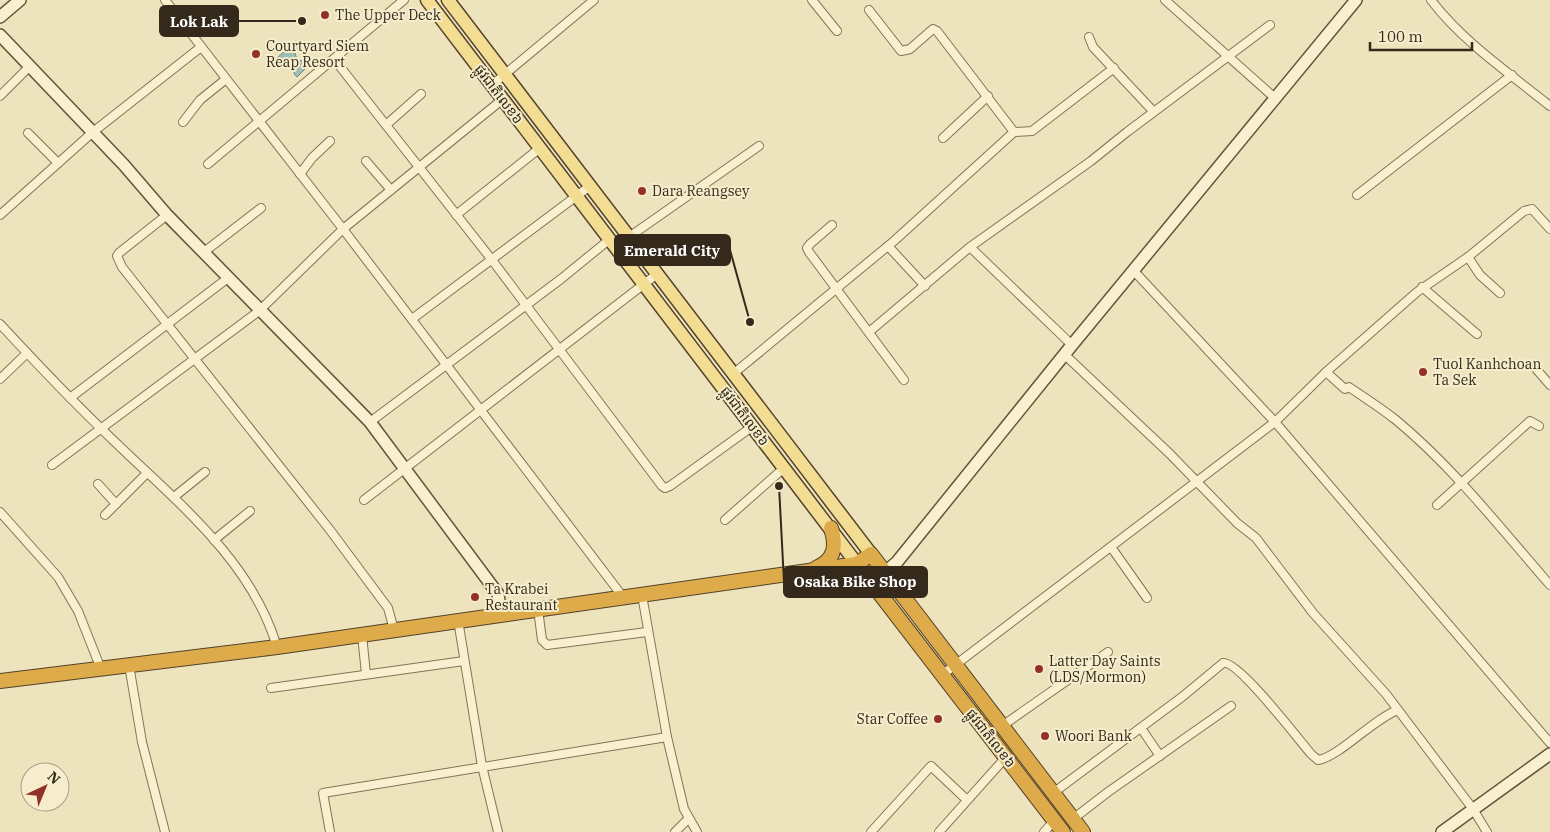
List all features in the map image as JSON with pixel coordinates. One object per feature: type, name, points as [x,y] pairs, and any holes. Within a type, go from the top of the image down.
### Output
[{"type":"highway","points":[[806,572],[823,565],[834,551],[835,541],[831,528]]},
{"type":"highway","name":"ផ្លូវជាតិលេខ៦","points":[[871,554],[1083,832]]},
{"type":"highway","points":[[0,681],[278,647],[806,572],[857,564],[871,554]]},
{"type":"highway","name":"ផ្លូវជាតិលេខ៦","points":[[857,564],[1058,827]]},
{"type":"main road","name":"ផ្លូវជាតិលេខ៦","points":[[427,0],[857,564]]},
{"type":"main road","name":"ផ្លូវជាតិលេខ៦","points":[[448,0],[871,554]]},
{"type":"street","points":[[0,17],[20,0]]},
{"type":"street","points":[[165,0],[412,319],[623,598]]},
{"type":"street","points":[[208,164],[260,123],[404,0]]},
{"type":"street","points":[[492,85],[594,0]]},
{"type":"street","points":[[812,0],[837,31]]},
{"type":"street","points":[[1165,0],[1276,99]]},
{"type":"street","points":[[872,583],[898,562],[1133,270],[1356,0]]},
{"type":"street","points":[[1431,0],[1443,16],[1468,40],[1550,106]]},
{"type":"street","points":[[868,10],[901,51],[910,48],[933,29],[938,31],[1014,132]]},
{"type":"street","points":[[869,332],[970,247],[1091,161],[1153,111],[1270,25]]},
{"type":"street","points":[[0,35],[93,132],[167,215],[259,311],[370,422],[498,594],[501,614]]},
{"type":"street","points":[[1089,37],[1094,47],[1153,111]]},
{"type":"street","points":[[1,214],[93,132],[201,47]]},
{"type":"street","points":[[334,59],[492,260],[665,488],[753,426]]},
{"type":"street","points":[[0,96],[30,66]]},
{"type":"street","points":[[734,374],[888,246],[1014,132],[1032,131],[1114,68]]},
{"type":"street","points":[[1357,195],[1512,75]]},
{"type":"street","points":[[183,122],[200,100],[226,79]]},
{"type":"street","points":[[386,125],[421,94]]},
{"type":"street","points":[[942,138],[988,96]]},
{"type":"street","points":[[52,465],[259,311],[343,229],[503,99]]},
{"type":"street","points":[[28,133],[58,163]]},
{"type":"street","points":[[300,174],[312,158],[330,141]]},
{"type":"street","points":[[629,237],[759,146]]},
{"type":"street","points":[[456,215],[540,148]]},
{"type":"street","points":[[366,161],[391,190]]},
{"type":"street","points":[[412,319],[590,186]]},
{"type":"street","points":[[204,252],[261,208]]},
{"type":"street","points":[[942,675],[1275,422],[1326,372],[1422,287],[1468,257],[1528,209],[1536,212],[1549,227]]},
{"type":"street","points":[[167,215],[117,256],[122,267],[196,359],[388,608],[394,630]]},
{"type":"street","points":[[832,225],[807,248],[904,380]]},
{"type":"street","points":[[370,422],[610,239]]},
{"type":"street","points":[[888,246],[925,286]]},
{"type":"street","points":[[970,247],[1121,409],[1256,538],[1314,613],[1398,710],[1473,809],[1487,832]]},
{"type":"street","points":[[1468,257],[1480,274],[1500,293]]},
{"type":"street","points":[[1133,270],[1275,422],[1550,744]]},
{"type":"street","points":[[364,500],[657,274]]},
{"type":"street","points":[[70,398],[228,278]]},
{"type":"street","points":[[1422,287],[1477,334]]},
{"type":"street","points":[[0,324],[70,398],[147,474],[174,497],[214,540],[240,574],[271,624],[278,647]]},
{"type":"street","points":[[0,379],[27,353]]},
{"type":"street","points":[[1537,370],[1550,385]]},
{"type":"street","points":[[1326,372],[1346,389],[1350,387],[1397,421],[1460,482],[1550,585]]},
{"type":"street","points":[[1437,505],[1460,482],[1530,421],[1539,426]]},
{"type":"street","points":[[725,520],[784,468]]},
{"type":"street","points":[[174,497],[205,472]]},
{"type":"street","points":[[105,515],[147,474]]},
{"type":"street","points":[[98,484],[116,504]]},
{"type":"street","points":[[214,540],[250,511]]},
{"type":"street","points":[[0,512],[58,577],[78,611],[101,669]]},
{"type":"street","points":[[1111,547],[1147,598]]},
{"type":"street","points":[[642,595],[667,737],[688,819],[697,832]]},
{"type":"street","points":[[538,609],[542,640],[547,645],[647,632]]},
{"type":"street","points":[[458,620],[482,766],[498,832]]},
{"type":"street","points":[[362,635],[366,674]]},
{"type":"street","points":[[1002,726],[1108,652]]},
{"type":"street","points":[[271,688],[464,661]]},
{"type":"street","points":[[1053,793],[1141,728],[1223,663],[1227,662],[1255,686],[1318,760],[1335,752],[1375,722],[1398,710]]},
{"type":"street","points":[[129,665],[142,742],[165,832]]},
{"type":"street","points":[[1073,819],[1231,706]]},
{"type":"street","points":[[1141,728],[1160,756]]},
{"type":"street","points":[[330,832],[323,793],[667,737]]},
{"type":"street","points":[[1442,832],[1550,754]]},
{"type":"street","points":[[939,832],[1006,757]]},
{"type":"street","points":[[871,832],[930,766],[967,800]]},
{"type":"street","points":[[675,832],[688,819]]},
{"type":"street","points":[[1044,832],[1058,827]]},
{"type":"water","points":[[296,41],[300,45],[295,53],[297,60],[305,61],[310,59],[312,62],[297,77],[294,74],[295,70],[277,58]]},
{"type":"place","name":"The Upper Deck","points":[[325,15]]},
{"type":"place","name":"Lok Lak","points":[[302,21]]},
{"type":"place","name":"Courtyard Siem Reap Resort","points":[[256,54]]},
{"type":"place","name":"Dara Reangsey","points":[[642,191]]},
{"type":"place","name":"Emerald City","points":[[750,322]]},
{"type":"place","name":"Tuol Kanhchoan Ta Sek","points":[[1423,372]]},
{"type":"place","name":"Osaka Bike Shop","points":[[779,486]]},
{"type":"place","name":"Ta Krabei Restaurant","points":[[475,597]]},
{"type":"place","name":"Latter Day Saints (LDS/Mormon)","points":[[1039,669]]},
{"type":"place","name":"Star Coffee","points":[[938,719]]},
{"type":"place","name":"Woori Bank","points":[[1045,736]]}]
